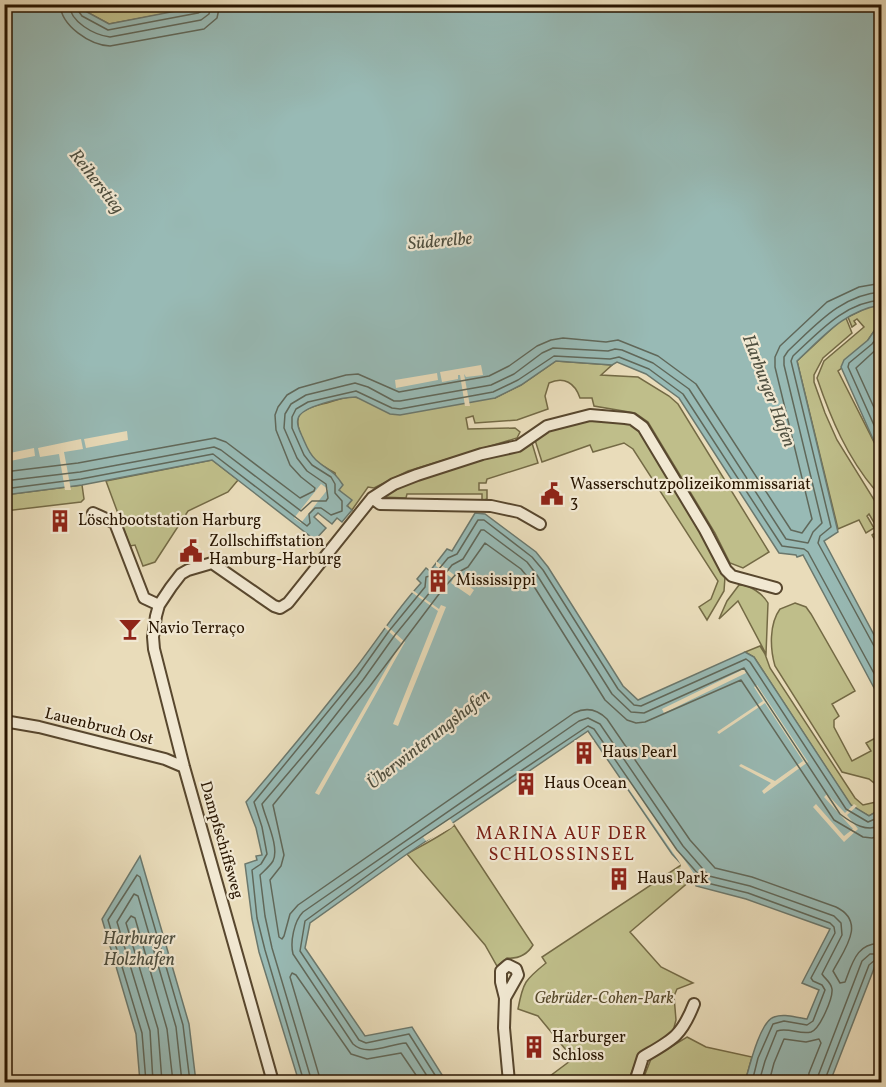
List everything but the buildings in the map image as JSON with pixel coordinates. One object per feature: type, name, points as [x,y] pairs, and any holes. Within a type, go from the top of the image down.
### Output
[{"type":"street","points":[[540,524],[519,512],[491,506],[380,504],[372,498],[394,484],[417,475],[482,454],[518,446],[547,426],[590,415],[632,419],[647,432],[726,570],[732,576],[776,588]]},
{"type":"street","name":"Dampfschiffsweg","points":[[273,1083],[184,767],[154,649],[153,627],[159,605],[181,574],[209,562],[280,608],[288,603],[372,498]]},
{"type":"street","points":[[93,513],[115,523],[144,598],[159,605]]},
{"type":"street","name":"Lauenbruch Ost","points":[[4,721],[39,727],[165,759],[184,767]]},
{"type":"street","points":[[505,998],[504,1028],[509,1083]]},
{"type":"street","points":[[635,1083],[643,1057],[674,1039],[688,1020],[694,1004]]},
{"type":"green space","points":[[81,5],[212,5],[109,24],[85,11]]},
{"type":"green space","points":[[881,305],[881,321],[868,340],[868,348],[838,371],[881,456],[881,491],[875,490],[848,451],[834,423],[817,378],[824,361],[864,327],[857,319],[854,321],[856,324],[852,327],[848,317],[868,307]]},
{"type":"green space","points":[[846,318],[852,333],[823,358],[814,375],[814,382],[837,440],[881,511],[881,552],[872,535],[880,529],[869,514],[867,516],[874,528],[866,533],[859,520],[838,529],[797,361],[842,319]]},
{"type":"green space","points":[[556,361],[612,365],[601,375],[638,377],[678,404],[769,552],[743,568],[730,563],[715,533],[648,422],[635,413],[594,406],[592,398],[580,398],[575,388],[568,382],[559,380],[549,383],[545,396],[548,409],[517,420],[475,423],[473,416],[466,418],[468,429],[515,428],[520,432],[517,438],[408,471],[374,488],[368,487],[352,510],[343,498],[335,473],[315,460],[299,431],[298,418],[303,411],[342,398],[495,398],[521,385]]},
{"type":"green space","points":[[592,419],[629,423],[641,431],[714,555],[725,577],[724,591],[707,620],[699,607],[711,599],[718,581],[633,449],[624,443],[593,452],[590,445],[542,462],[535,440],[544,431]]},
{"type":"green space","points":[[532,443],[538,463],[487,479],[486,483],[479,483],[479,490],[487,490],[487,499],[482,501],[482,494],[407,494],[406,498],[382,497],[409,483]]},
{"type":"green space","points":[[212,460],[238,480],[228,492],[188,511],[155,562],[143,566],[135,545],[130,546],[106,481]]},
{"type":"green space","points":[[82,485],[84,499],[81,502],[5,511],[4,495]]},
{"type":"green space","points":[[739,585],[755,590],[768,603],[766,654],[738,601],[719,619],[727,601]]},
{"type":"green space","points":[[795,603],[806,607],[811,614],[855,691],[832,704],[839,716],[834,720],[834,727],[852,761],[871,751],[866,743],[881,735],[881,809],[869,816],[851,806],[754,657],[745,652],[760,646],[770,668],[855,798],[863,805],[876,802],[880,797],[879,787],[869,779],[842,772],[775,666],[771,644],[776,615],[780,609]]},
{"type":"green space","points":[[454,825],[533,945],[522,956],[507,958],[497,966],[485,945],[407,854],[440,836]]},
{"type":"green space","name":"Gebrüder-Cohen-Park","points":[[681,865],[691,880],[630,932],[661,967],[693,983],[677,989],[674,996],[676,1020],[672,1035],[639,1053],[628,1082],[542,1082],[570,1061],[566,1050],[538,1016],[518,1009],[526,982],[546,963],[542,957]]},
{"type":"green space","points":[[687,1037],[706,1047],[752,1057],[745,1082],[642,1082],[651,1059]]},
{"type":"water","points":[[212,4],[881,5],[881,305],[868,308],[845,319],[797,361],[838,532],[824,541],[881,648],[881,701],[803,555],[797,557],[779,553],[679,398],[646,374],[617,362],[612,365],[556,361],[521,385],[495,398],[400,415],[390,414],[356,397],[333,401],[306,410],[301,414],[298,423],[311,455],[336,476],[343,485],[339,490],[352,500],[347,506],[352,510],[342,522],[337,518],[332,524],[318,513],[314,517],[326,528],[315,540],[212,460],[82,485],[5,495],[4,5],[81,5],[85,11],[109,24]]},
{"type":"water","points":[[881,321],[881,457],[841,367],[844,360],[868,340]]},
{"type":"water","name":"Überwinterungshafen","points":[[475,513],[485,514],[536,552],[548,567],[623,686],[638,700],[745,652],[754,657],[851,805],[869,816],[881,809],[881,968],[875,966],[830,1082],[745,1082],[756,1046],[769,1020],[782,1015],[807,1019],[819,990],[802,983],[830,929],[746,899],[696,886],[697,881],[672,854],[588,731],[310,923],[305,948],[365,1036],[412,1027],[444,1078],[437,1082],[299,1082],[259,952],[252,919],[245,864],[257,860],[256,856],[262,855],[256,828],[246,802],[360,663],[421,583],[417,579],[426,568],[430,571],[447,549],[452,551]]},
{"type":"water","name":"Harburger Holzhafen","points":[[140,856],[189,1024],[196,1082],[140,1082],[136,1034],[102,919]]},
{"type":"pier","points":[[481,365],[483,375],[466,377],[464,374],[470,406],[465,406],[460,375],[458,379],[442,382],[440,372]]},
{"type":"pier","points":[[437,373],[438,380],[396,388],[395,380]]},
{"type":"pier","points":[[127,431],[128,440],[86,448],[84,439]]},
{"type":"pier","points":[[81,439],[83,449],[64,452],[71,490],[65,490],[59,454],[40,457],[38,448]]},
{"type":"pier","points":[[34,448],[35,456],[5,462],[5,454]]},
{"type":"pier","points":[[321,484],[328,489],[301,523],[294,518]]},
{"type":"pier","points":[[436,561],[474,590],[470,596],[451,583],[453,579],[436,566]]},
{"type":"pier","points":[[411,589],[439,609],[441,605],[446,607],[398,726],[393,724],[438,611],[410,591]]},
{"type":"pier","points":[[386,625],[405,642],[319,795],[315,793],[401,643],[384,627]]},
{"type":"pier","points":[[744,669],[746,673],[664,713],[662,709]]},
{"type":"pier","points":[[757,685],[808,762],[764,794],[762,791],[771,783],[739,766],[741,764],[775,781],[803,761],[765,703],[719,734],[717,732],[763,701],[754,687]]},
{"type":"pier","points":[[628,779],[697,878],[695,882],[680,868],[678,860],[624,782]]},
{"type":"pier","points":[[827,794],[845,813],[854,804],[857,806],[847,815],[858,829],[844,842],[813,807],[816,804],[844,836],[853,829],[824,797]]},
{"type":"pier","points":[[450,819],[454,825],[451,828],[426,841],[423,837]]},
{"type":"place","name":"Wasserschutzpolizeikommissariat 3","points":[[552,494]]},
{"type":"place","name":"Löschbootstation Harburg","points":[[60,521]]},
{"type":"place","name":"Zollschiffstation Hamburg-Harburg","points":[[191,551]]},
{"type":"place","name":"Mississippi","points":[[438,581]]},
{"type":"place","name":"Navio Terraço","points":[[130,629]]},
{"type":"place","name":"Haus Pearl","points":[[584,753]]},
{"type":"place","name":"Haus Ocean","points":[[526,784]]},
{"type":"place","name":"Haus Park","points":[[619,879]]},
{"type":"place","name":"Harburger Schloss","points":[[534,1047]]},
{"type":"district","name":"MARINA AUF DER SCHLOSSINSEL","points":[[562,844]]},
{"type":"water label","name":"Reiherstieg","points":[[96,182]]},
{"type":"water label","name":"Süderelbe","points":[[440,242]]},
{"type":"water label","name":"Harburger Hafen","points":[[768,391]]}]
